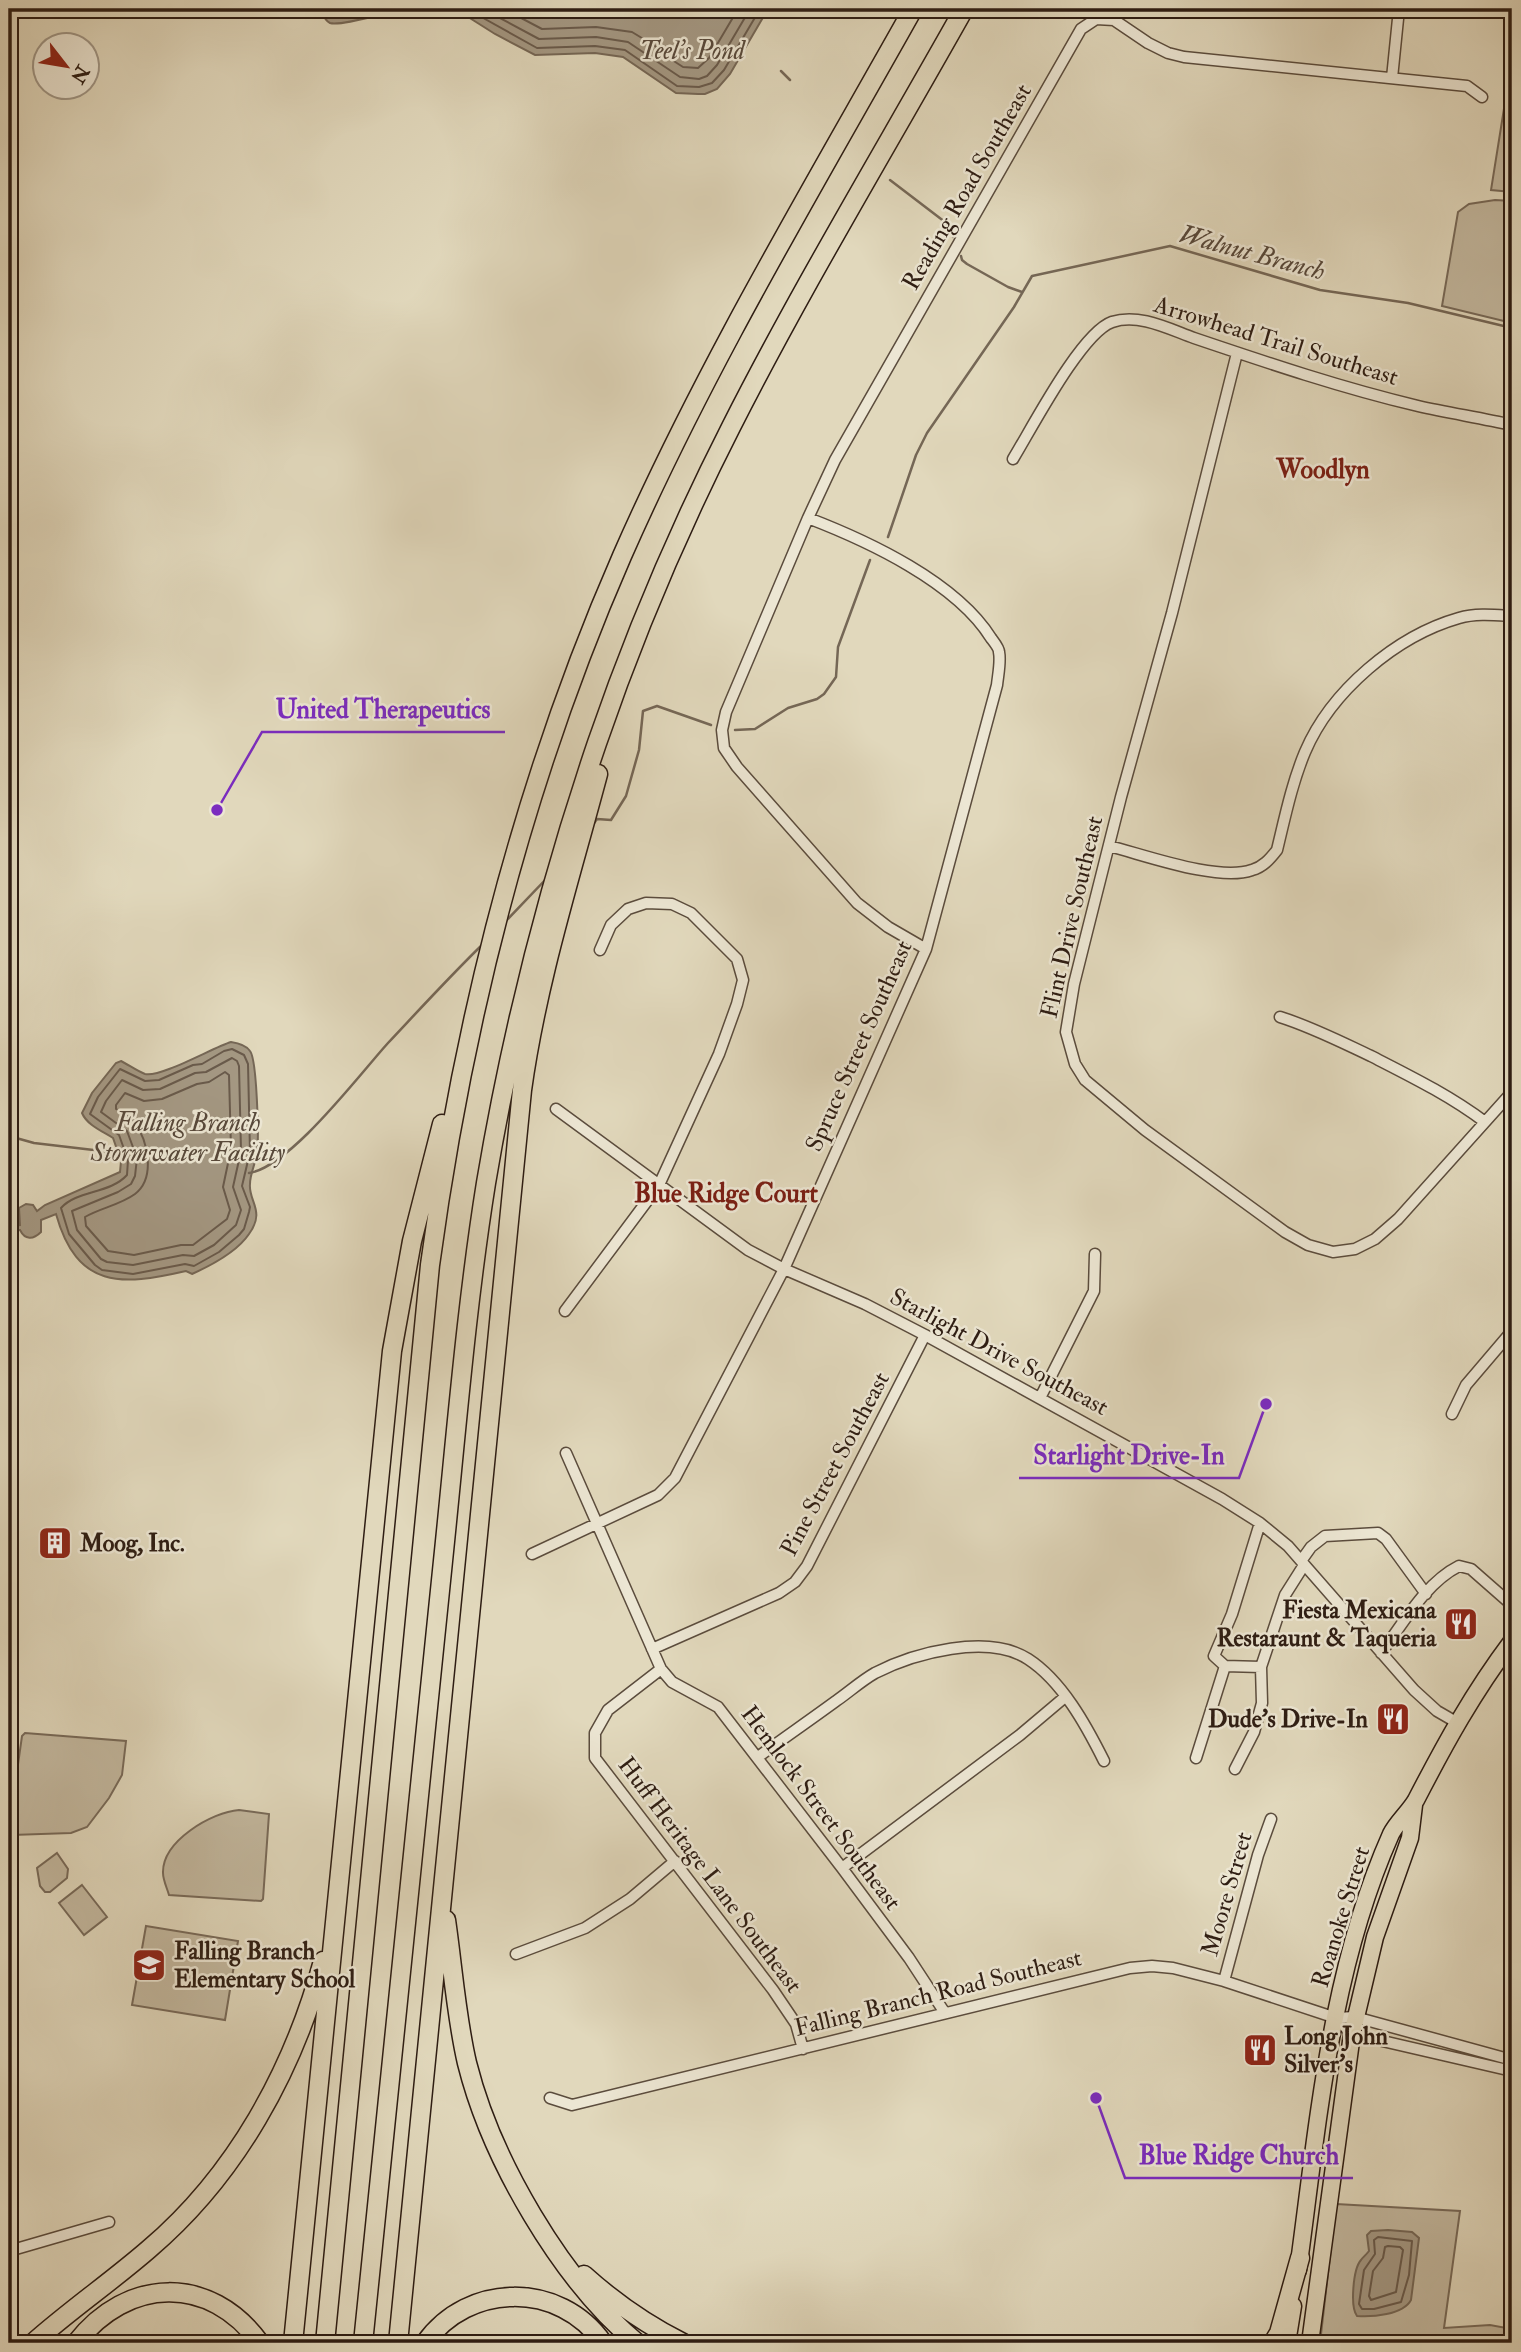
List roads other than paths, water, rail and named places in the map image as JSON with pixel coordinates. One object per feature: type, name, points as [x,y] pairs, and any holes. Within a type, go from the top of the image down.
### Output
[{"type":"highway","points":[[293,2343],[393,1351],[412,1241],[424,1191],[467,1044],[501,904],[536,785],[572,681],[621,559],[697,396],[913,9]]},
{"type":"highway","points":[[363,2343],[472,1289],[486,1184],[519,1016],[547,904],[583,786],[634,643],[688,518],[732,426],[964,9]]},
{"type":"highway","points":[[398,2343],[514,1160],[529,1036],[560,907],[634,643]]},
{"type":"highway","points":[[325,2343],[424,1317],[437,1213],[467,1044]]},
{"type":"highway","points":[[442,1891],[456,2008],[468,2066],[486,2118],[511,2174],[553,2246],[586,2292],[637,2343]]},
{"type":"highway","points":[[33,2343],[174,2226],[201,2198],[242,2144],[274,2089],[303,2027],[337,1904]]},
{"type":"highway","points":[[553,2246],[610,2298],[648,2324],[683,2343]]},
{"type":"highway","points":[[1273,2343],[1279,2333],[1300,2258]]},
{"type":"highway","points":[[76,2343],[87,2329],[122,2302],[140,2296],[167,2293],[195,2295],[224,2307],[250,2329],[260,2343]]},
{"type":"highway","points":[[425,2343],[443,2323],[461,2310],[481,2301],[516,2296],[536,2298],[561,2307],[592,2329],[603,2343]]},
{"type":"main road","name":"Roanoke Street","points":[[1287,2343],[1320,2110],[1336,2018],[1360,1920],[1393,1831],[1414,1802],[1456,1722],[1512,1641]]},
{"type":"main road","name":"Roanoke Street","points":[[1310,2343],[1355,2017],[1375,1937],[1410,1838],[1414,1802]]},
{"type":"street","points":[[1391,78],[1399,9]]},
{"type":"street","name":"Reading Road Southeast","points":[[926,949],[888,927],[857,903],[737,767],[723,748],[722,730],[726,712],[835,460],[1081,29],[1096,19],[1114,20],[1148,43],[1184,57],[1467,86],[1482,97]]},
{"type":"street","name":"Arrowhead Trail Southeast","points":[[1013,458],[1079,352],[1095,333],[1110,323],[1128,319],[1147,321],[1237,353],[1418,406],[1512,425]]},
{"type":"street","name":"Flint Drive Southeast","points":[[1237,353],[1172,613],[1073,984],[1066,1031],[1075,1064],[1085,1080],[1145,1130],[1285,1232],[1308,1245],[1333,1252],[1355,1249],[1375,1239],[1398,1219],[1512,1092]]},
{"type":"street","name":"Spruce Street Southeast","points":[[532,1554],[657,1495],[675,1478],[784,1269],[926,949],[997,685],[1000,651],[982,624],[909,565],[808,518]]},
{"type":"street","points":[[1110,846],[1227,874],[1255,870],[1277,850],[1297,776],[1312,738],[1337,702],[1360,676],[1388,653],[1424,631],[1461,617],[1489,614],[1512,616]]},
{"type":"street","points":[[565,1311],[659,1185],[719,1054],[743,980],[737,960],[691,913],[672,904],[646,903],[628,909],[611,925],[600,950]]},
{"type":"street","points":[[1280,1017],[1307,1026],[1420,1080],[1466,1107],[1485,1122]]},
{"type":"street","name":"Starlight Drive Southeast","points":[[556,1109],[748,1250],[925,1335],[1222,1499],[1260,1523],[1288,1546],[1414,1690],[1437,1711],[1456,1722]]},
{"type":"street","points":[[1040,1398],[1094,1291],[1095,1254]]},
{"type":"street","points":[[1452,1414],[1466,1385],[1512,1331]]},
{"type":"street","name":"Pine Street Southeast","points":[[652,1649],[779,1593],[794,1582],[807,1566],[925,1335]]},
{"type":"street","name":"Hemlock Street Southeast","points":[[566,1453],[661,1669],[672,1682],[718,1707],[909,1958],[945,2014]]},
{"type":"street","points":[[1260,1523],[1232,1614],[1214,1656],[1225,1666],[1261,1667]]},
{"type":"street","points":[[1235,1769],[1254,1732],[1262,1703],[1261,1667],[1285,1595],[1311,1546],[1325,1536],[1378,1533],[1386,1539],[1426,1594]]},
{"type":"street","points":[[1381,1653],[1426,1594],[1448,1572],[1459,1566],[1471,1569],[1512,1605]]},
{"type":"street","points":[[758,1757],[875,1674],[928,1653],[978,1646],[1004,1648],[1027,1658],[1048,1674],[1092,1737],[1104,1761]]},
{"type":"street","points":[[1196,1758],[1225,1666]]},
{"type":"street","name":"Huff Heritage Lane Southeast","points":[[661,1669],[608,1710],[595,1733],[595,1758],[788,2012],[796,2024],[803,2049]]},
{"type":"street","points":[[842,1868],[888,1836],[1065,1697]]},
{"type":"street","name":"Moore Street","points":[[1224,1981],[1258,1855],[1271,1819]]},
{"type":"street","points":[[516,1954],[585,1928],[630,1899],[675,1861]]},
{"type":"street","name":"Falling Branch Road Southeast","points":[[550,2098],[572,2105],[1130,1968],[1173,1968],[1224,1981],[1336,2018]]},
{"type":"street","points":[[1336,2018],[1355,2017],[1512,2060]]},
{"type":"street","points":[[1336,2018],[1352,2034],[1512,2071]]},
{"type":"street","points":[[9,2251],[108,2222]]},
{"type":"water","points":[[321,9],[408,9],[336,24],[326,20]]},
{"type":"water","name":"Teel's Pond","points":[[448,9],[768,9],[730,74],[717,89],[698,94],[676,93],[623,57],[595,53],[535,55],[457,10]]},
{"type":"water","name":"Falling Branch Stormwater Facility","points":[[231,1042],[250,1051],[258,1116],[257,1152],[250,1184],[256,1219],[249,1234],[238,1247],[192,1274],[186,1271],[141,1279],[122,1279],[104,1276],[89,1269],[76,1257],[65,1239],[56,1214],[41,1220],[41,1232],[32,1238],[24,1236],[20,1230],[9,1230],[9,1226],[20,1225],[19,1208],[26,1204],[33,1205],[37,1211],[120,1172],[121,1161],[113,1138],[91,1124],[82,1113],[92,1093],[116,1063],[121,1061],[145,1074],[152,1074]]},
{"type":"water","points":[[1371,2231],[1412,2232],[1419,2238],[1411,2300],[1394,2312],[1357,2316],[1353,2297],[1354,2279],[1358,2265],[1369,2251],[1367,2235]]},
{"type":"waterway","name":"Walnut Branch","points":[[781,71],[790,80]]},
{"type":"waterway","name":"Walnut Branch","points":[[890,180],[945,222],[953,237]]},
{"type":"waterway","name":"Walnut Branch","points":[[888,537],[916,455],[927,433],[1014,307],[1032,276],[1170,246],[1320,290],[1408,303],[1512,328]]},
{"type":"waterway","name":"Walnut Branch","points":[[961,256],[967,264],[1022,292]]},
{"type":"waterway","points":[[735,730],[755,729],[788,708],[817,699],[824,694],[836,677],[838,647],[870,560]]},
{"type":"waterway","points":[[592,826],[597,819],[611,820],[626,796],[639,750],[643,711],[657,706],[711,725]]},
{"type":"waterway","points":[[504,923],[548,877]]},
{"type":"waterway","points":[[249,1173],[266,1167],[303,1138],[388,1043],[484,943]]},
{"type":"waterway","points":[[9,1136],[34,1143],[119,1153]]},
{"type":"place","name":"United Therapeutics","points":[[217,810]]},
{"type":"place","name":"Starlight Drive-In","points":[[1266,1404]]},
{"type":"place","name":"Moog, Inc.","points":[[55,1543]]},
{"type":"place","name":"Fiesta Mexicana Restaraunt & Taqueria","points":[[1461,1624]]},
{"type":"place","name":"Dude's Drive-In","points":[[1393,1719]]},
{"type":"place","name":"Falling Branch Elementary School","points":[[149,1965]]},
{"type":"place","name":"Long John Silver's","points":[[1260,2050]]},
{"type":"place","name":"Blue Ridge Church","points":[[1096,2098]]},
{"type":"district","name":"Woodlyn","points":[[1323,470]]},
{"type":"district","name":"Blue Ridge Court","points":[[726,1194]]}]
